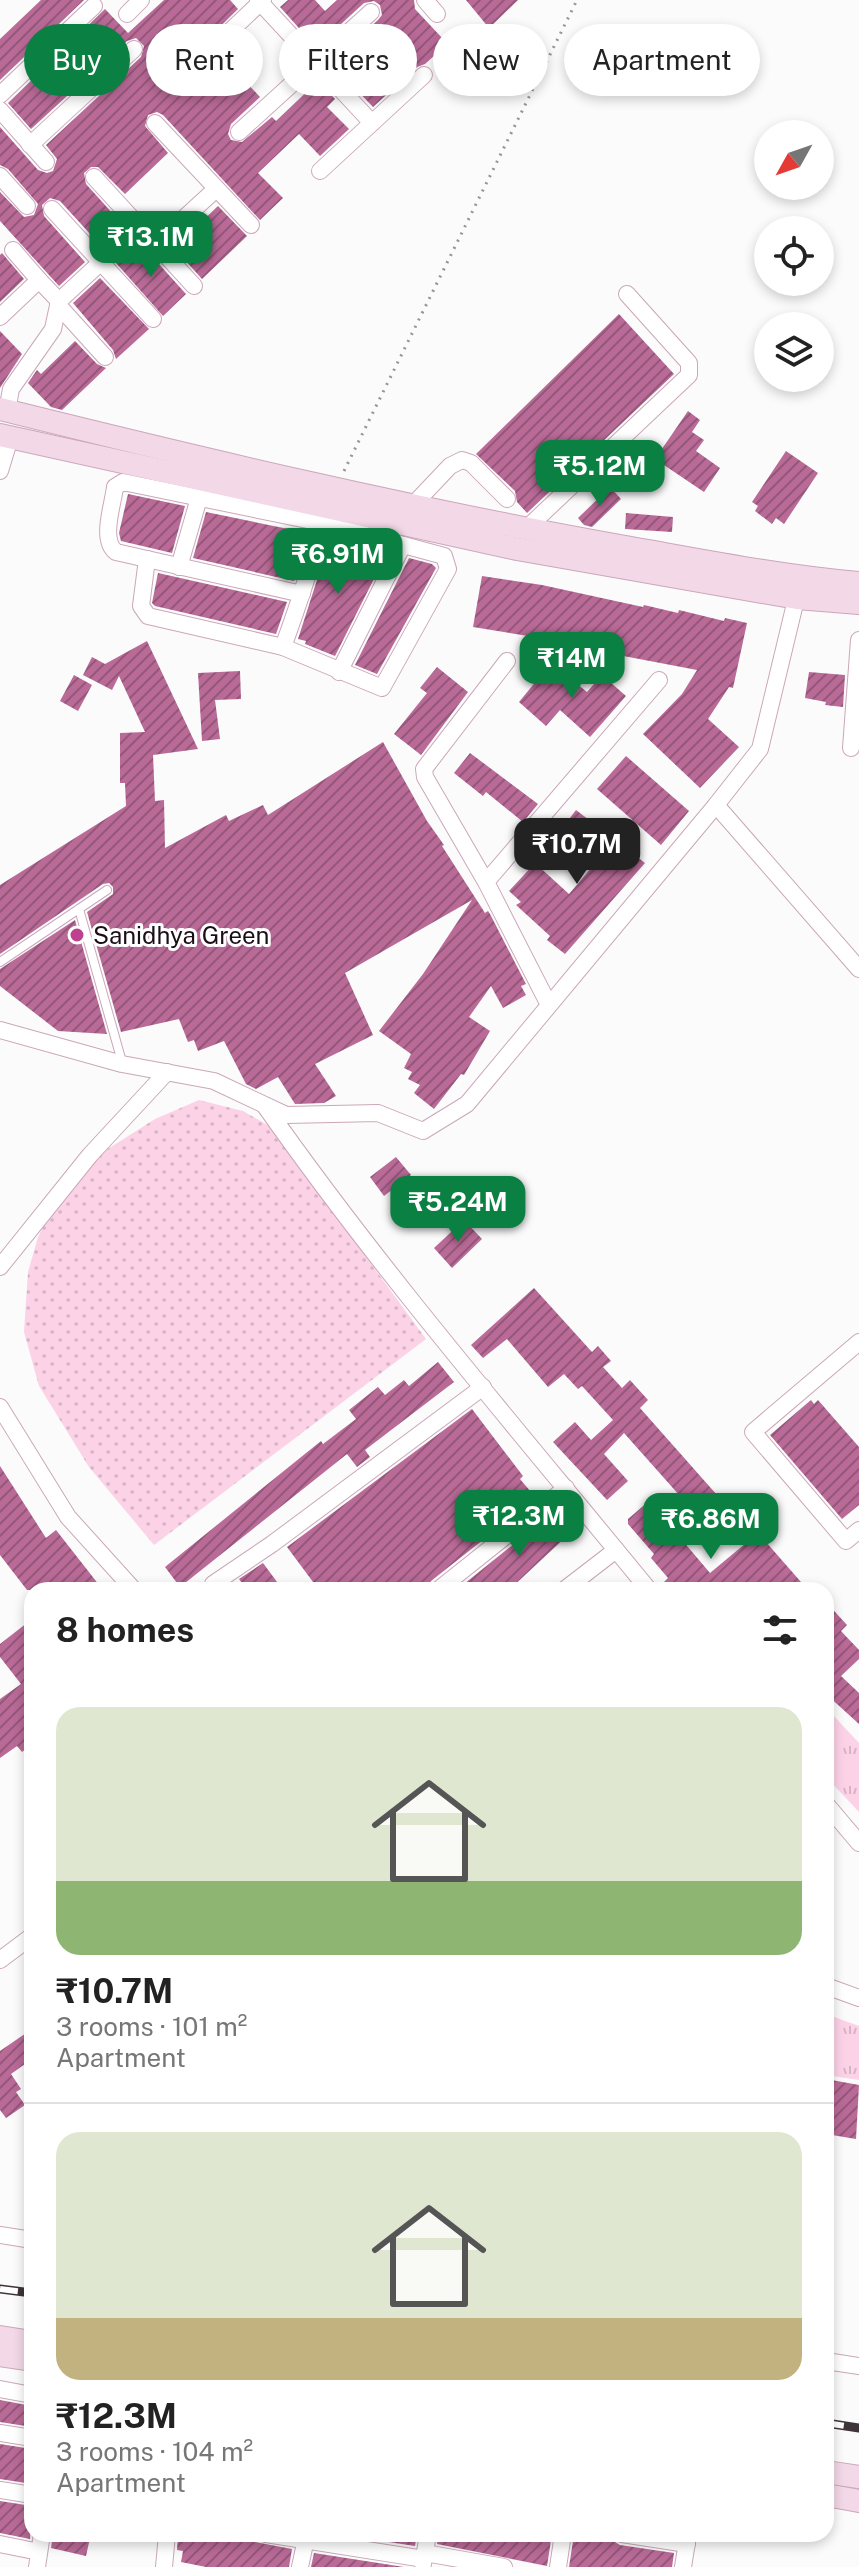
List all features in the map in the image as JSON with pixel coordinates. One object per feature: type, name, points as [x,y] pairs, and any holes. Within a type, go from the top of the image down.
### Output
[{"type":"street","points":[[127,14],[141,0]]},
{"type":"street","points":[[425,0],[437,14]]},
{"type":"street","points":[[236,24],[260,1],[281,24]]},
{"type":"street","points":[[0,95],[94,6]]},
{"type":"street","points":[[358,24],[371,12]]},
{"type":"street","points":[[30,145],[134,49]]},
{"type":"street","points":[[320,171],[424,75]]},
{"type":"street","points":[[239,132],[279,96]]},
{"type":"street","points":[[347,96],[372,123]]},
{"type":"street","points":[[0,110],[46,162]]},
{"type":"street","points":[[155,123],[251,225]]},
{"type":"street","points":[[0,176],[27,206]]},
{"type":"street","points":[[94,177],[194,286]]},
{"type":"street","points":[[156,244],[216,189]]},
{"type":"street","points":[[52,209],[153,319]]},
{"type":"street","points":[[0,471],[3,410],[11,389],[53,329],[58,303],[140,226]]},
{"type":"street","points":[[13,250],[105,357]]},
{"type":"street","points":[[0,317],[39,280]]},
{"type":"street","points":[[526,529],[689,375],[689,363],[627,294]]},
{"type":"street","points":[[3,410],[328,507],[403,545],[444,556],[448,569],[385,686],[378,689],[283,647],[148,616],[141,606],[147,559]]},
{"type":"street","points":[[4,436],[517,549],[799,588],[859,583]]},
{"type":"street","points":[[413,505],[450,466],[462,460],[471,463],[507,499]]},
{"type":"street","points":[[302,594],[111,549],[107,541],[115,487],[123,482],[199,498],[328,507],[413,505],[859,603]]},
{"type":"street","points":[[179,567],[199,498]]},
{"type":"street","points":[[283,647],[328,507]]},
{"type":"street","points":[[339,672],[403,545]]},
{"type":"street","points":[[0,1030],[122,1064],[214,1081],[286,1115],[378,1113],[423,1131],[467,1104],[760,749],[799,588]]},
{"type":"street","points":[[851,748],[859,640]]},
{"type":"street","points":[[507,661],[424,769],[425,777],[486,882],[549,1005]]},
{"type":"street","points":[[486,882],[659,680]]},
{"type":"street","points":[[716,805],[859,969]]},
{"type":"street","points":[[0,1267],[90,1155],[167,1072]]},
{"type":"street","points":[[264,1104],[323,1188],[642,1582]]},
{"type":"street","points":[[859,1342],[753,1432],[846,1541],[859,1530]]},
{"type":"street","points":[[216,1582],[483,1387]]},
{"type":"street","points":[[0,1407],[68,1517],[127,1582]]},
{"type":"street","points":[[448,1582],[566,1488]]},
{"type":"street","points":[[574,1582],[616,1550]]},
{"type":"street","points":[[834,1813],[859,1843]]},
{"type":"street","points":[[0,1960],[24,1942]]},
{"type":"street","points":[[834,1989],[859,1998]]},
{"type":"street","points":[[0,2235],[24,2239]]},
{"type":"street","points":[[0,2337],[24,2341]]},
{"type":"street","points":[[0,2355],[24,2359]]},
{"type":"street","points":[[834,2362],[859,2366]]},
{"type":"street","points":[[0,2389],[24,2394]]},
{"type":"street","points":[[0,2433],[24,2437]]},
{"type":"street","points":[[834,2473],[859,2477]]},
{"type":"street","points":[[0,2490],[24,2494]]},
{"type":"street","points":[[834,2496],[859,2501]]},
{"type":"street","points":[[164,2567],[166,2542]]},
{"type":"street","points":[[300,2567],[306,2542]]},
{"type":"street","points":[[328,2542],[424,2560],[504,2567]]},
{"type":"street","points":[[558,2567],[562,2542]]},
{"type":"street","points":[[683,2567],[687,2542]]},
{"type":"street","points":[[0,2544],[38,2559]]},
{"type":"lane","points":[[0,962],[107,890]]},
{"type":"lane","points":[[79,909],[122,1064]]},
{"type":"path","points":[[328,507],[577,0]]},
{"type":"green space","points":[[199,1100],[243,1111],[271,1127],[426,1339],[154,1545],[89,1467],[39,1386],[24,1332],[28,1272],[38,1237],[70,1173],[155,1119]]},
{"type":"green space","points":[[834,1716],[859,1743],[859,1812],[834,1785]]},
{"type":"green space","points":[[834,2017],[859,2026],[859,2080],[834,2076]]},
{"type":"building","points":[[41,0],[84,0],[59,24],[24,24],[24,57],[0,80],[0,39]]},
{"type":"building","points":[[164,0],[230,0],[238,9],[223,24],[146,24],[146,96],[259,96],[231,124],[228,134],[231,140],[242,142],[272,117],[276,121],[302,96],[332,96],[335,99],[327,107],[349,129],[320,156],[299,134],[258,173],[283,198],[260,220],[163,115],[157,112],[148,115],[145,126],[168,153],[125,194],[98,167],[91,167],[84,173],[86,184],[124,226],[102,247],[60,201],[50,198],[42,205],[44,216],[85,262],[59,286],[0,221],[0,192],[24,217],[34,215],[38,204],[8,169],[0,165],[0,127],[38,170],[53,171],[57,159],[46,145],[99,96],[130,96],[130,67],[141,57],[144,46],[136,38],[130,40],[130,31]]},
{"type":"building","points":[[288,0],[315,0],[325,11],[337,0],[414,0],[415,9],[433,28],[433,57],[417,67],[417,24],[374,24],[382,15],[380,5],[374,1],[364,3],[341,24],[295,24],[280,7]]},
{"type":"building","points":[[466,0],[518,0],[493,24],[486,24]]},
{"type":"building","points":[[105,9],[119,24],[90,24]]},
{"type":"building","points":[[24,87],[24,96],[67,96],[31,129],[8,103]]},
{"type":"building","points":[[362,96],[385,96],[373,107]]},
{"type":"building","points":[[218,206],[247,236],[202,279],[174,248]]},
{"type":"building","points":[[139,242],[186,294],[163,316],[116,263]]},
{"type":"building","points":[[2,253],[24,279],[0,302],[0,255]]},
{"type":"building","points":[[100,278],[149,329],[116,359],[113,350],[73,303]]},
{"type":"building","points":[[619,314],[674,374],[527,513],[517,502],[515,491],[476,454]]},
{"type":"building","points":[[0,331],[22,354],[0,388]]},
{"type":"building","points":[[75,341],[97,364],[106,368],[62,410],[51,407],[28,383],[37,370],[41,374]]},
{"type":"building","points":[[688,411],[700,420],[692,432],[704,440],[696,451],[720,468],[704,492],[655,459]]},
{"type":"building","points":[[786,451],[818,473],[784,524],[776,518],[772,524],[755,511],[758,506],[752,502]]},
{"type":"building","points":[[610,487],[621,499],[592,527],[584,525],[578,518]]},
{"type":"building","points":[[128,494],[185,506],[172,553],[121,541],[119,533]]},
{"type":"building","points":[[206,512],[308,533],[294,581],[193,558]]},
{"type":"building","points":[[626,513],[673,517],[672,532],[625,529]]},
{"type":"building","points":[[339,541],[353,548],[355,544],[384,559],[335,656],[298,639],[326,552],[333,553]]},
{"type":"building","points":[[409,558],[436,568],[377,674],[355,665]]},
{"type":"building","points":[[158,573],[287,602],[276,634],[155,606],[152,603]]},
{"type":"building","points":[[482,576],[542,585],[643,607],[678,613],[679,610],[747,623],[733,688],[729,687],[708,719],[739,747],[700,788],[643,734],[682,694],[697,670],[613,654],[589,646],[473,627]]},
{"type":"building","points":[[147,641],[198,749],[153,755],[155,801],[164,800],[165,848],[226,815],[229,821],[263,805],[268,815],[383,742],[442,846],[485,913],[488,911],[490,914],[526,984],[521,986],[526,995],[503,1008],[491,986],[469,1017],[490,1031],[464,1075],[461,1074],[434,1109],[414,1093],[420,1085],[408,1079],[412,1072],[404,1068],[411,1054],[379,1031],[423,974],[472,900],[345,973],[373,1035],[315,1064],[336,1096],[324,1103],[295,1104],[278,1077],[256,1089],[246,1084],[224,1041],[198,1051],[194,1040],[188,1042],[179,1019],[121,1032],[87,912],[113,894],[109,883],[103,884],[0,954],[0,885],[126,806],[125,783],[120,783],[120,733],[145,732],[119,676],[112,690],[83,675],[92,657],[105,664]]},
{"type":"building","points":[[551,663],[587,692],[602,675],[626,696],[590,737],[560,710],[546,726],[519,702]]},
{"type":"building","points":[[437,667],[468,692],[421,755],[394,734],[427,693],[420,688]]},
{"type":"building","points":[[240,671],[241,699],[215,700],[220,739],[202,741],[198,673]]},
{"type":"building","points":[[809,672],[845,675],[843,707],[805,698]]},
{"type":"building","points":[[74,675],[92,685],[78,711],[60,701]]},
{"type":"building","points":[[470,753],[538,804],[523,822],[486,792],[483,796],[454,773]]},
{"type":"building","points":[[626,756],[689,811],[661,845],[597,789]]},
{"type":"building","points":[[576,810],[645,863],[565,954],[547,940],[550,936],[516,905],[521,902],[509,891],[535,863],[569,894],[598,860],[560,831]]},
{"type":"building","points":[[75,920],[107,1034],[58,1031],[0,986],[0,969]]},
{"type":"building","points":[[396,1157],[411,1175],[384,1196],[370,1177]]},
{"type":"building","points":[[464,1220],[482,1239],[452,1268],[434,1248]]},
{"type":"building","points":[[534,1288],[592,1352],[598,1346],[611,1361],[603,1367],[622,1388],[630,1380],[648,1400],[640,1408],[717,1495],[696,1514],[624,1433],[604,1454],[628,1481],[607,1500],[553,1442],[575,1422],[591,1440],[613,1420],[582,1386],[578,1389],[564,1374],[548,1387],[507,1339],[483,1358],[471,1345]]},
{"type":"building","points":[[438,1362],[454,1382],[365,1450],[370,1457],[357,1467],[347,1454],[186,1582],[176,1582],[165,1567],[321,1441],[323,1444],[356,1419],[349,1410],[378,1387],[385,1395],[404,1380],[409,1386]]},
{"type":"building","points":[[811,1400],[814,1404],[818,1400],[859,1447],[859,1505],[842,1519],[770,1435]]},
{"type":"building","points":[[472,1409],[536,1498],[431,1582],[313,1582],[287,1547]]},
{"type":"building","points":[[0,1466],[46,1538],[56,1530],[97,1582],[24,1582],[24,1586],[0,1555]]},
{"type":"building","points":[[649,1501],[710,1573],[758,1533],[801,1582],[664,1582],[668,1578],[651,1558],[654,1554],[628,1524],[628,1519]]},
{"type":"building","points":[[550,1515],[569,1534],[518,1582],[466,1582]]},
{"type":"building","points":[[263,1563],[277,1582],[241,1582],[239,1579]]},
{"type":"building","points":[[834,1611],[847,1625],[841,1631],[859,1650],[859,1659],[841,1676],[859,1693],[859,1724],[834,1701]]},
{"type":"building","points":[[24,1625],[24,1750],[22,1752],[17,1746],[0,1758],[0,1699],[21,1684],[0,1657],[0,1644]]},
{"type":"building","points":[[24,2034],[24,2065],[11,2074],[21,2089],[16,2092],[24,2106],[6,2118],[0,2110],[0,2051]]},
{"type":"building","points":[[834,2080],[859,2085],[856,2139],[834,2135]]},
{"type":"building","points":[[0,2400],[24,2404],[24,2426],[0,2422]]},
{"type":"building","points":[[0,2444],[24,2448],[24,2483],[0,2479]]},
{"type":"building","points":[[0,2501],[24,2505],[24,2538],[0,2533]]},
{"type":"building","points":[[52,2542],[89,2542],[86,2556],[51,2548]]},
{"type":"building","points":[[178,2542],[256,2542],[292,2549],[289,2567],[206,2567],[181,2562],[183,2551],[177,2550]]},
{"type":"building","points":[[389,2542],[416,2542],[415,2546]]},
{"type":"building","points":[[437,2542],[551,2542],[547,2566]]},
{"type":"building","points":[[573,2542],[615,2542],[674,2553],[672,2567],[569,2567]]},
{"type":"building","points":[[314,2553],[404,2567],[311,2567]]},
{"type":"railway","points":[[0,2289],[24,2292]]},
{"type":"railway","points":[[834,2424],[859,2428]]},
{"type":"place","name":"Sanidhya Green","points":[[77,935]]}]
